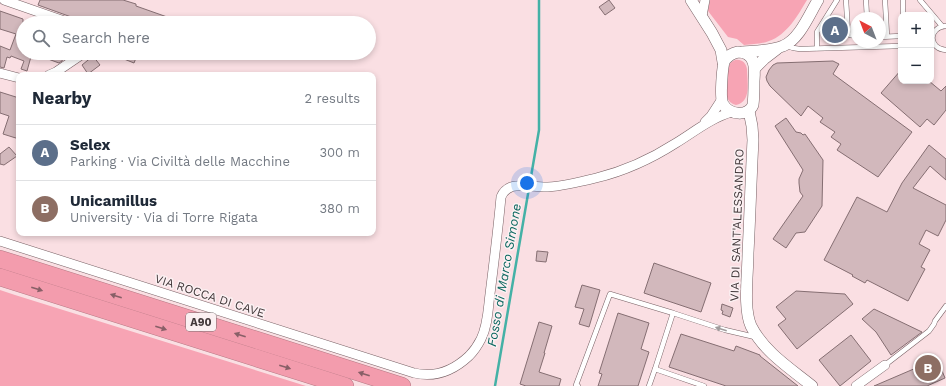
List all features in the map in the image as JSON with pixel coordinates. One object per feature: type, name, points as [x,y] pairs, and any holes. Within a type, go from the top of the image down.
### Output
[{"type":"highway","name":"A90","points":[[0,259],[402,386]]},
{"type":"highway","name":"A90","points":[[0,277],[345,386]]},
{"type":"street","points":[[4,0],[50,16]]},
{"type":"street","points":[[691,0],[702,16],[721,50],[723,62],[722,99],[724,106],[732,112]]},
{"type":"street","points":[[702,16],[705,0]]},
{"type":"street","points":[[754,68],[798,34],[818,0]]},
{"type":"street","points":[[702,126],[718,117],[732,112],[741,113],[748,111],[752,107],[754,99],[753,61],[747,54],[740,52],[722,42],[712,33]]},
{"type":"street","points":[[723,62],[730,55],[740,52],[761,51],[783,46]]},
{"type":"street","points":[[56,72],[74,60]]},
{"type":"street","points":[[0,73],[16,77]]},
{"type":"street","points":[[702,126],[711,116],[722,99]]},
{"type":"street","name":"VIA DI SANT'ALESSANDRO","points":[[748,111],[752,126],[753,140],[747,308],[748,316],[750,324],[759,338],[777,358],[812,386]]},
{"type":"street","name":"VIA ROCCA DI CAVE","points":[[0,241],[414,373],[429,375],[436,374],[448,371],[462,362],[479,344],[484,332],[496,248],[501,197],[508,188],[514,186],[553,186],[602,177],[624,170],[660,153],[702,126]]},
{"type":"street","points":[[856,386],[885,365]]},
{"type":"lane","points":[[816,48],[817,32],[837,0]]},
{"type":"lane","points":[[846,0],[848,33],[850,35]]},
{"type":"lane","points":[[866,0],[867,12]]},
{"type":"lane","points":[[885,0],[887,36],[898,36]]},
{"type":"lane","points":[[903,0],[903,12]]},
{"type":"lane","points":[[920,0],[944,26],[934,31]]},
{"type":"lane","points":[[783,46],[795,49],[898,46]]},
{"type":"lane","points":[[934,46],[941,50],[946,50]]},
{"type":"lane","points":[[578,386],[576,385],[610,294],[673,312],[725,330],[759,338]]},
{"type":"lane","points":[[885,365],[925,335],[932,328],[935,321],[946,306]]},
{"type":"lane","points":[[649,386],[673,312]]},
{"type":"lane","points":[[655,369],[704,386]]},
{"type":"shaded area","points":[[710,0],[807,0],[791,24],[781,34],[766,42],[744,45],[737,39],[728,37],[708,11]]},
{"type":"shaded area","points":[[735,60],[742,61],[746,65],[748,85],[747,95],[744,100],[736,105],[728,100],[727,97],[727,75],[730,63]]},
{"type":"shaded area","points":[[0,290],[15,295],[306,386],[0,386]]},
{"type":"building","points":[[40,0],[123,0],[164,16],[68,16],[38,5]]},
{"type":"building","points":[[609,0],[615,8],[605,15],[599,7]]},
{"type":"building","points":[[0,11],[16,17],[16,34],[0,29]]},
{"type":"building","points":[[16,34],[16,58],[11,56],[10,58],[7,57],[4,68],[0,67],[0,46],[10,50]]},
{"type":"building","points":[[21,60],[30,60],[27,71],[21,69],[24,61]]},
{"type":"building","points":[[51,60],[62,60],[59,63]]},
{"type":"building","points":[[88,60],[96,60],[100,65],[91,72],[87,72],[82,65]]},
{"type":"building","points":[[126,60],[135,60],[134,63]]},
{"type":"building","points":[[833,61],[839,64],[833,74],[912,132],[878,177],[837,150],[841,144],[831,137],[835,132],[820,122],[823,118],[808,106],[801,116],[770,86],[767,81],[766,77],[769,70],[777,63]]},
{"type":"building","points":[[898,73],[898,84],[933,84],[941,91],[946,86],[946,110],[934,125],[927,119],[920,127],[881,93]]},
{"type":"building","points":[[0,92],[16,97],[16,138],[3,134],[9,116],[0,113]]},
{"type":"building","points":[[786,118],[796,132],[803,135],[805,134],[823,160],[822,206],[805,232],[796,233],[786,248],[773,239],[803,196],[800,192],[799,179],[803,170],[775,126]]},
{"type":"building","points":[[929,145],[946,159],[946,180],[930,166],[913,188],[946,205],[946,220],[938,236],[926,230],[919,244],[930,250],[921,267],[925,269],[908,301],[867,280],[865,283],[824,260],[857,197],[887,212],[902,183]]},
{"type":"building","points":[[9,147],[16,157],[4,165],[0,164],[0,154]]},
{"type":"building","points":[[537,251],[548,252],[546,262],[536,261]]},
{"type":"building","points":[[654,263],[711,283],[701,312],[644,293]]},
{"type":"building","points":[[582,285],[600,290],[589,327],[579,324],[584,309],[575,307]]},
{"type":"building","points":[[796,291],[845,294],[853,304],[797,349],[778,325],[786,319],[776,307]]},
{"type":"building","points":[[722,304],[733,308],[730,317],[722,314]]},
{"type":"building","points":[[874,309],[922,332],[891,355],[876,332],[862,319]]},
{"type":"building","points":[[618,313],[649,323],[641,349],[649,352],[638,386],[598,386],[602,374],[599,373]]},
{"type":"building","points":[[539,322],[552,326],[539,372],[561,379],[559,386],[526,386],[520,384]]},
{"type":"building","points":[[681,334],[734,351],[736,346],[760,355],[798,386],[726,386],[669,367]]},
{"type":"building","points":[[851,335],[871,361],[840,386],[819,360]]},
{"type":"building","points":[[937,359],[945,378],[927,386],[874,386]]},
{"type":"waterway","name":"Fosso di Marco Simone","points":[[495,386],[539,130],[539,0]]},
{"type":"place","name":"Selex","points":[[835,30]]},
{"type":"place","name":"Unicamillus","points":[[928,368]]}]
